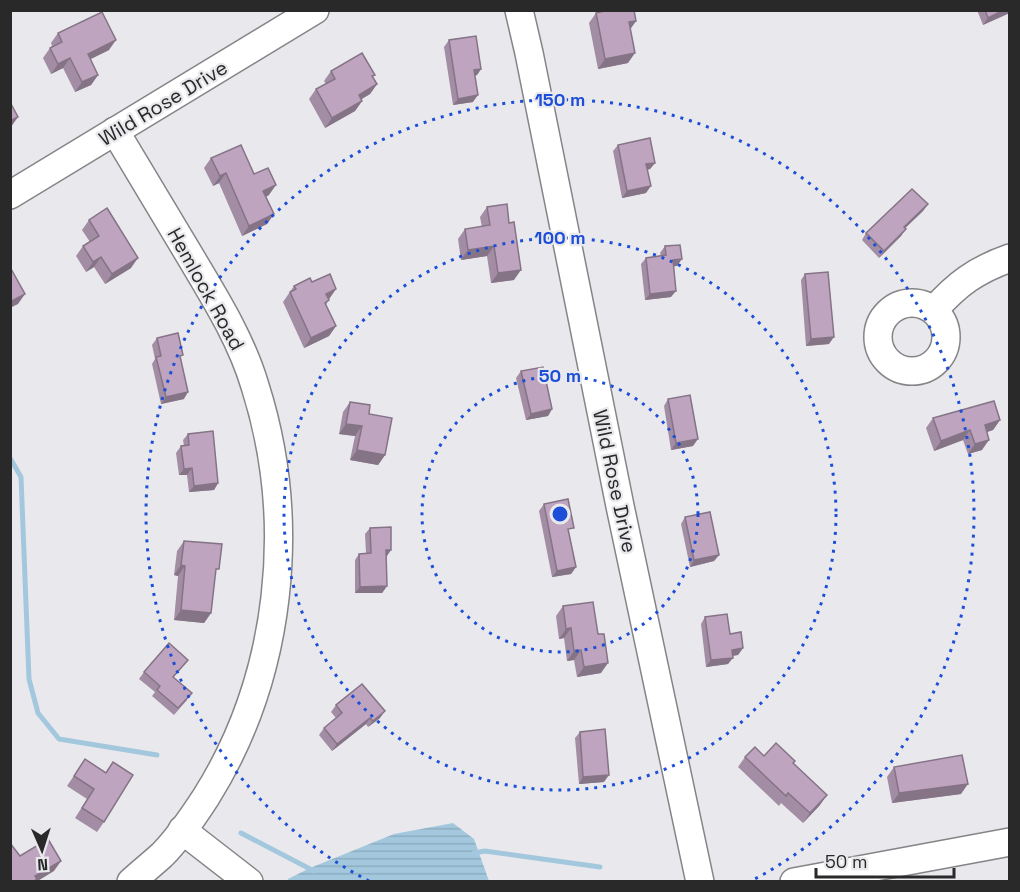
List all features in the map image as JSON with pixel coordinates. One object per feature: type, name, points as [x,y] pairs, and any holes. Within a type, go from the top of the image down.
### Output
[{"type":"street","name":"Wild Rose Drive","points":[[10,195],[315,10]]},
{"type":"street","name":"Wild Rose Drive","points":[[519,10],[532,64],[620,506],[700,882]]},
{"type":"street","name":"Hemlock Road","points":[[115,131],[230,323],[255,385],[271,448],[280,526],[277,590],[266,655],[236,741],[218,778],[183,830],[163,854],[131,882]]},
{"type":"street","points":[[934,310],[964,280],[1010,258]]},
{"type":"street","points":[[183,830],[249,882]]},
{"type":"street","points":[[794,882],[1010,842]]},
{"type":"water","points":[[453,823],[474,839],[489,881],[289,882],[288,879],[310,868],[394,834]]},
{"type":"building","points":[[608,10],[634,10],[636,21],[629,22],[635,53],[605,59],[596,13]]},
{"type":"building","points":[[985,10],[1004,10],[988,18]]},
{"type":"building","points":[[102,12],[116,40],[88,54],[98,75],[82,82],[70,58],[58,64],[50,48],[62,42],[58,33]]},
{"type":"building","points":[[476,36],[481,69],[474,70],[478,95],[458,99],[449,40]]},
{"type":"building","points":[[362,53],[375,75],[372,76],[377,84],[359,95],[362,101],[332,118],[316,89],[335,79],[331,71]]},
{"type":"building","points":[[10,102],[18,117],[10,121]]},
{"type":"building","points":[[650,138],[655,163],[646,164],[651,186],[627,191],[618,145]]},
{"type":"building","points":[[241,145],[254,174],[268,168],[276,185],[263,191],[274,214],[249,226],[226,173],[220,176],[211,158]]},
{"type":"building","points":[[912,189],[928,204],[904,227],[906,229],[884,251],[866,233]]},
{"type":"building","points":[[507,204],[509,223],[514,222],[521,270],[498,273],[494,246],[468,250],[465,229],[490,225],[487,207]]},
{"type":"building","points":[[107,208],[138,258],[112,274],[101,257],[93,262],[83,246],[99,236],[89,220]]},
{"type":"building","points":[[680,245],[682,259],[673,260],[676,291],[650,294],[646,258],[666,255],[665,246]]},
{"type":"building","points":[[10,267],[25,294],[10,302]]},
{"type":"building","points":[[828,272],[834,337],[811,339],[805,274]]},
{"type":"building","points":[[330,274],[336,289],[326,294],[329,300],[325,303],[336,326],[311,338],[290,292],[296,289],[294,286],[310,278],[312,282]]},
{"type":"building","points":[[178,333],[183,355],[180,356],[188,392],[166,397],[156,357],[161,356],[157,338]]},
{"type":"building","points":[[543,367],[552,409],[531,414],[521,371]]},
{"type":"building","points":[[690,395],[698,439],[676,443],[668,399]]},
{"type":"building","points":[[994,401],[1000,420],[985,425],[989,440],[975,444],[970,430],[941,441],[933,418]]},
{"type":"building","points":[[350,402],[370,405],[369,414],[392,418],[385,455],[357,450],[362,426],[346,424]]},
{"type":"building","points":[[213,431],[218,483],[194,486],[192,468],[184,469],[181,446],[189,445],[188,434]]},
{"type":"building","points":[[568,499],[574,528],[568,529],[576,567],[557,571],[544,504]]},
{"type":"building","points":[[710,512],[719,555],[694,560],[685,517]]},
{"type":"building","points":[[391,527],[391,550],[386,550],[387,586],[360,587],[359,554],[371,553],[370,528]]},
{"type":"building","points":[[184,541],[222,544],[219,569],[216,569],[211,613],[181,610],[185,566],[181,565]]},
{"type":"building","points":[[593,602],[598,634],[604,634],[608,663],[584,667],[581,650],[574,651],[571,628],[566,629],[563,606]]},
{"type":"building","points":[[727,614],[730,634],[741,632],[743,648],[732,650],[733,658],[711,660],[705,617]]},
{"type":"building","points":[[169,643],[188,660],[173,677],[192,693],[178,708],[157,690],[160,686],[144,672]]},
{"type":"building","points":[[362,684],[385,711],[373,721],[370,718],[337,744],[324,728],[342,713],[336,705]]},
{"type":"building","points":[[605,729],[609,775],[583,777],[580,732]]},
{"type":"building","points":[[776,743],[795,761],[793,763],[827,795],[810,813],[788,793],[786,796],[745,757],[755,747],[764,756]]},
{"type":"building","points":[[962,755],[968,784],[899,793],[894,767]]},
{"type":"building","points":[[85,759],[106,773],[113,762],[133,775],[104,822],[82,808],[94,789],[74,776]]},
{"type":"building","points":[[48,839],[61,861],[35,876],[37,879],[33,882],[10,882],[10,843],[20,856]]},
{"type":"waterway","points":[[10,458],[21,477],[29,679],[38,713],[59,739],[157,755]]},
{"type":"waterway","points":[[241,833],[314,871]]},
{"type":"waterway","points":[[474,853],[485,851],[600,867]]}]
